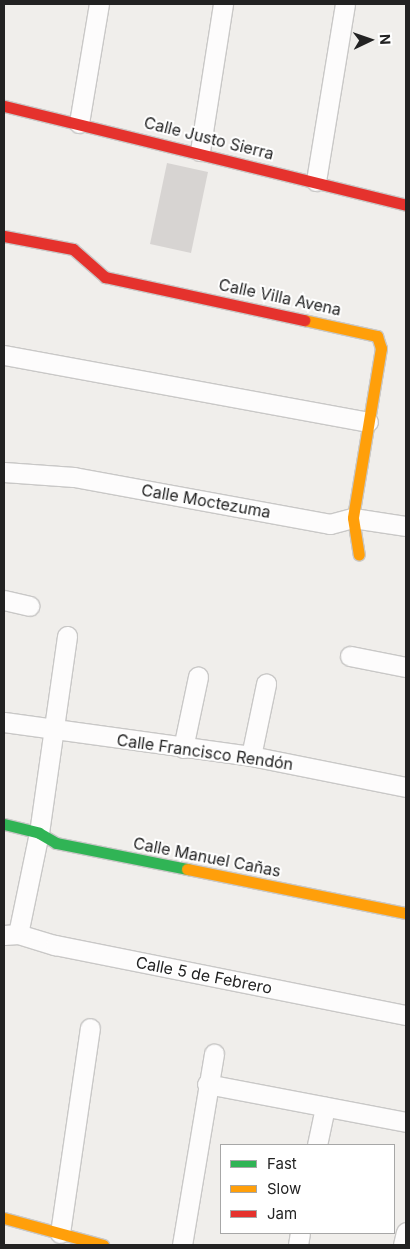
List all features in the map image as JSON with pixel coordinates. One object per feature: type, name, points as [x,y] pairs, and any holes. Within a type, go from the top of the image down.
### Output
[{"type":"street","points":[[79,123],[99,4]]},
{"type":"street","points":[[200,152],[223,4]]},
{"type":"street","points":[[316,181],[345,4]]},
{"type":"street","name":"Calle Justo Sierra","points":[[5,110],[79,123],[406,205]]},
{"type":"street","name":"Calle Villa Avena","points":[[4,236],[73,250],[105,277],[377,336],[381,348],[353,518],[359,555]]},
{"type":"street","points":[[4,355],[368,422]]},
{"type":"street","name":"Calle Moctezuma","points":[[4,472],[74,477],[330,524],[353,518],[406,526]]},
{"type":"street","points":[[4,600],[29,606]]},
{"type":"street","points":[[11,934],[38,834],[67,636]]},
{"type":"street","points":[[350,656],[406,667]]},
{"type":"street","points":[[183,748],[198,677]]},
{"type":"street","points":[[250,756],[266,684]]},
{"type":"street","name":"Calle Francisco Rendón","points":[[4,722],[250,756],[406,786]]},
{"type":"street","name":"Calle Manuel Cañas","points":[[4,824],[38,834],[56,843],[406,913]]},
{"type":"street","name":"Calle 5 de Febrero","points":[[11,934],[55,945],[406,1015]]},
{"type":"street","points":[[60,1234],[90,1028]]},
{"type":"street","points":[[182,1245],[207,1084],[214,1054]]},
{"type":"street","points":[[207,1084],[406,1122]]},
{"type":"street","points":[[317,1144],[325,1107]]},
{"type":"street","points":[[4,1218],[104,1245]]},
{"type":"street","points":[[403,1245],[406,1232]]},
{"type":"building","points":[[167,163],[208,172],[191,253],[150,244]]},
{"type":"traffic: fast","points":[[4,824],[39,833],[56,843],[187,869]]},
{"type":"traffic: slow","points":[[304,320],[377,336],[381,348],[353,518],[359,555]]},
{"type":"traffic: slow","points":[[187,869],[406,913]]},
{"type":"traffic: slow","points":[[4,1218],[103,1245]]},
{"type":"traffic: jam","points":[[4,106],[406,205]]},
{"type":"traffic: jam","points":[[4,236],[73,249],[105,277],[304,320]]}]
